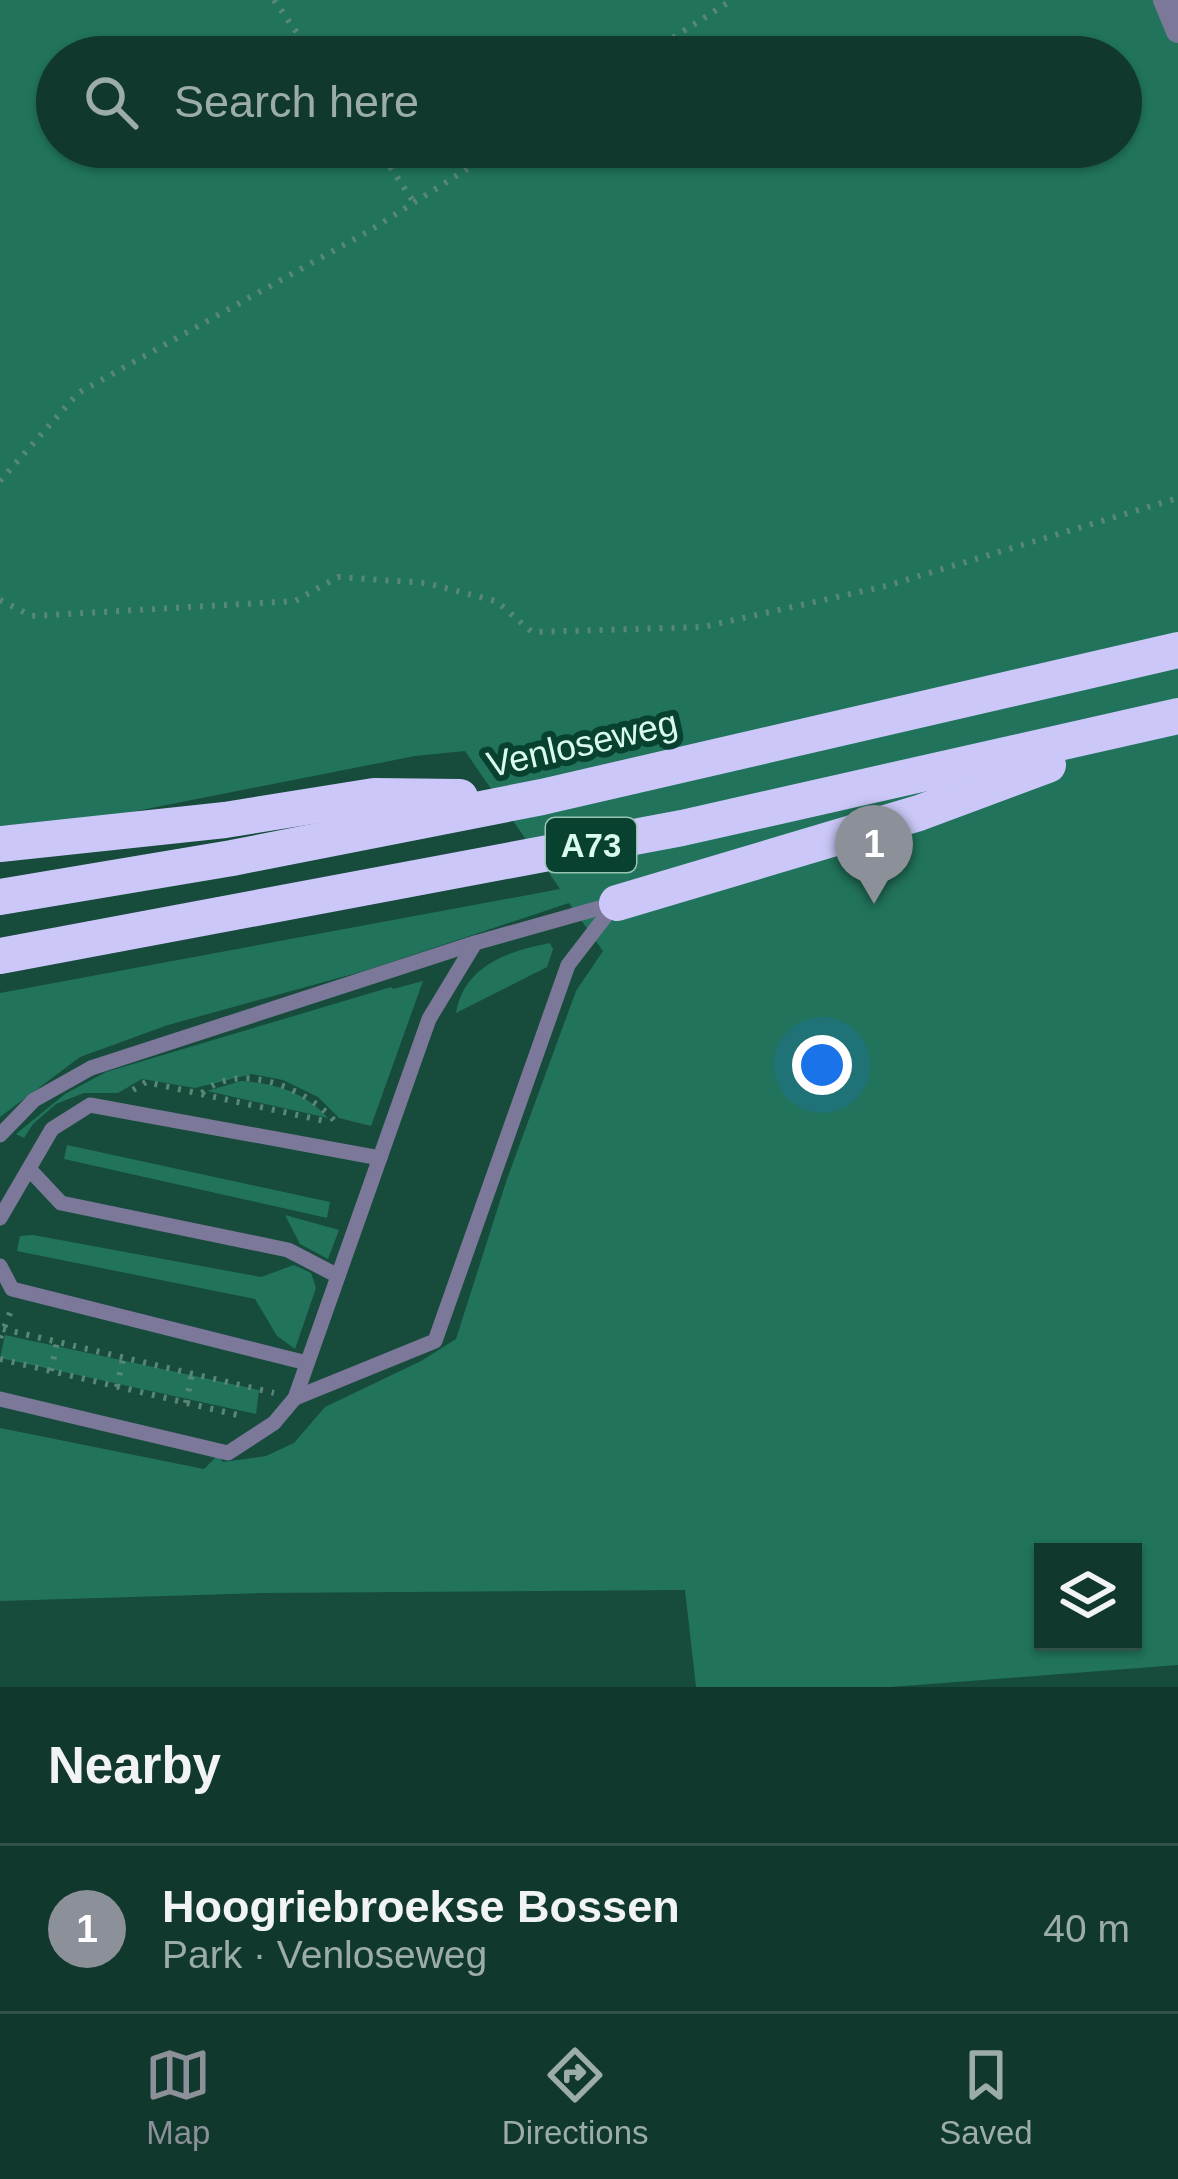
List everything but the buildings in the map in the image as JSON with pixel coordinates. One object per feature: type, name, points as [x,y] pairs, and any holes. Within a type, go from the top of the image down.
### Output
[{"type":"highway","name":"Venloseweg","points":[[0,897],[232,858],[542,797],[1178,650]]},
{"type":"highway","name":"A73","points":[[617,903],[920,813],[1178,717]]},
{"type":"highway","name":"A73","points":[[0,956],[682,828],[1178,717]]},
{"type":"highway","name":"A73","points":[[0,844],[225,820],[374,796],[542,797]]},
{"type":"street","points":[[1165,0],[1178,31]]},
{"type":"lane","name":"A73","points":[[0,1135],[34,1100],[91,1068],[475,943],[617,903]]},
{"type":"lane","name":"A73","points":[[295,1398],[435,1341],[568,965],[617,903]]},
{"type":"lane","name":"A73","points":[[0,1399],[228,1453],[274,1423],[295,1398],[429,1019],[475,943]]},
{"type":"lane","points":[[0,1219],[52,1130],[90,1105],[380,1159]]},
{"type":"lane","points":[[30,1170],[61,1203],[288,1250],[338,1276]]},
{"type":"lane","points":[[0,1266],[12,1289],[307,1363]]},
{"type":"path","points":[[274,0],[299,36]]},
{"type":"path","points":[[676,36],[732,0]]},
{"type":"path","points":[[391,168],[413,201]]},
{"type":"path","points":[[0,481],[78,393],[369,231],[467,168]]},
{"type":"path","points":[[0,600],[32,616],[295,602],[338,577],[426,583],[496,601],[532,632],[703,627],[886,586],[1178,498]]},
{"type":"path","points":[[202,1093],[209,1086],[233,1081],[274,1082],[322,1105],[337,1124]]},
{"type":"path","points":[[0,1338],[2,1329],[295,1398]]},
{"type":"path","points":[[51,1371],[57,1342]]},
{"type":"path","points":[[117,1387],[123,1358]]},
{"type":"path","points":[[0,1359],[274,1423]]},
{"type":"path","points":[[186,1403],[192,1374]]},
{"type":"green space","points":[[0,0],[1178,0],[1178,1665],[891,1687],[696,1687],[685,1590],[261,1593],[0,1601],[0,1428],[204,1469],[218,1455],[223,1462],[266,1456],[294,1443],[325,1407],[456,1339],[507,1179],[576,991],[603,951],[569,903],[364,971],[168,1025],[80,1057],[0,1117],[0,993],[560,889],[465,751],[415,756],[121,814],[0,826]]},
{"type":"green space","points":[[550,943],[553,949],[547,967],[456,1013],[468,983],[478,972],[504,956]]},
{"type":"green space","points":[[423,981],[371,1126],[339,1118],[318,1097],[283,1080],[252,1074],[195,1088],[142,1079],[118,1093],[84,1093],[56,1104],[24,1138],[16,1134],[65,1094],[106,1072]]},
{"type":"green space","points":[[241,1081],[289,1090],[328,1118],[207,1091]]},
{"type":"green space","points":[[67,1145],[330,1202],[327,1218],[64,1159]]},
{"type":"green space","points":[[285,1215],[339,1230],[328,1259],[300,1244]]},
{"type":"green space","points":[[20,1236],[261,1277],[294,1265],[311,1273],[316,1288],[295,1349],[277,1336],[255,1299],[17,1251]]},
{"type":"green space","points":[[5,1335],[259,1390],[256,1414],[0,1358]]},
{"type":"place","name":"Hoogriebroekse Bossen","points":[[874,904]]}]
